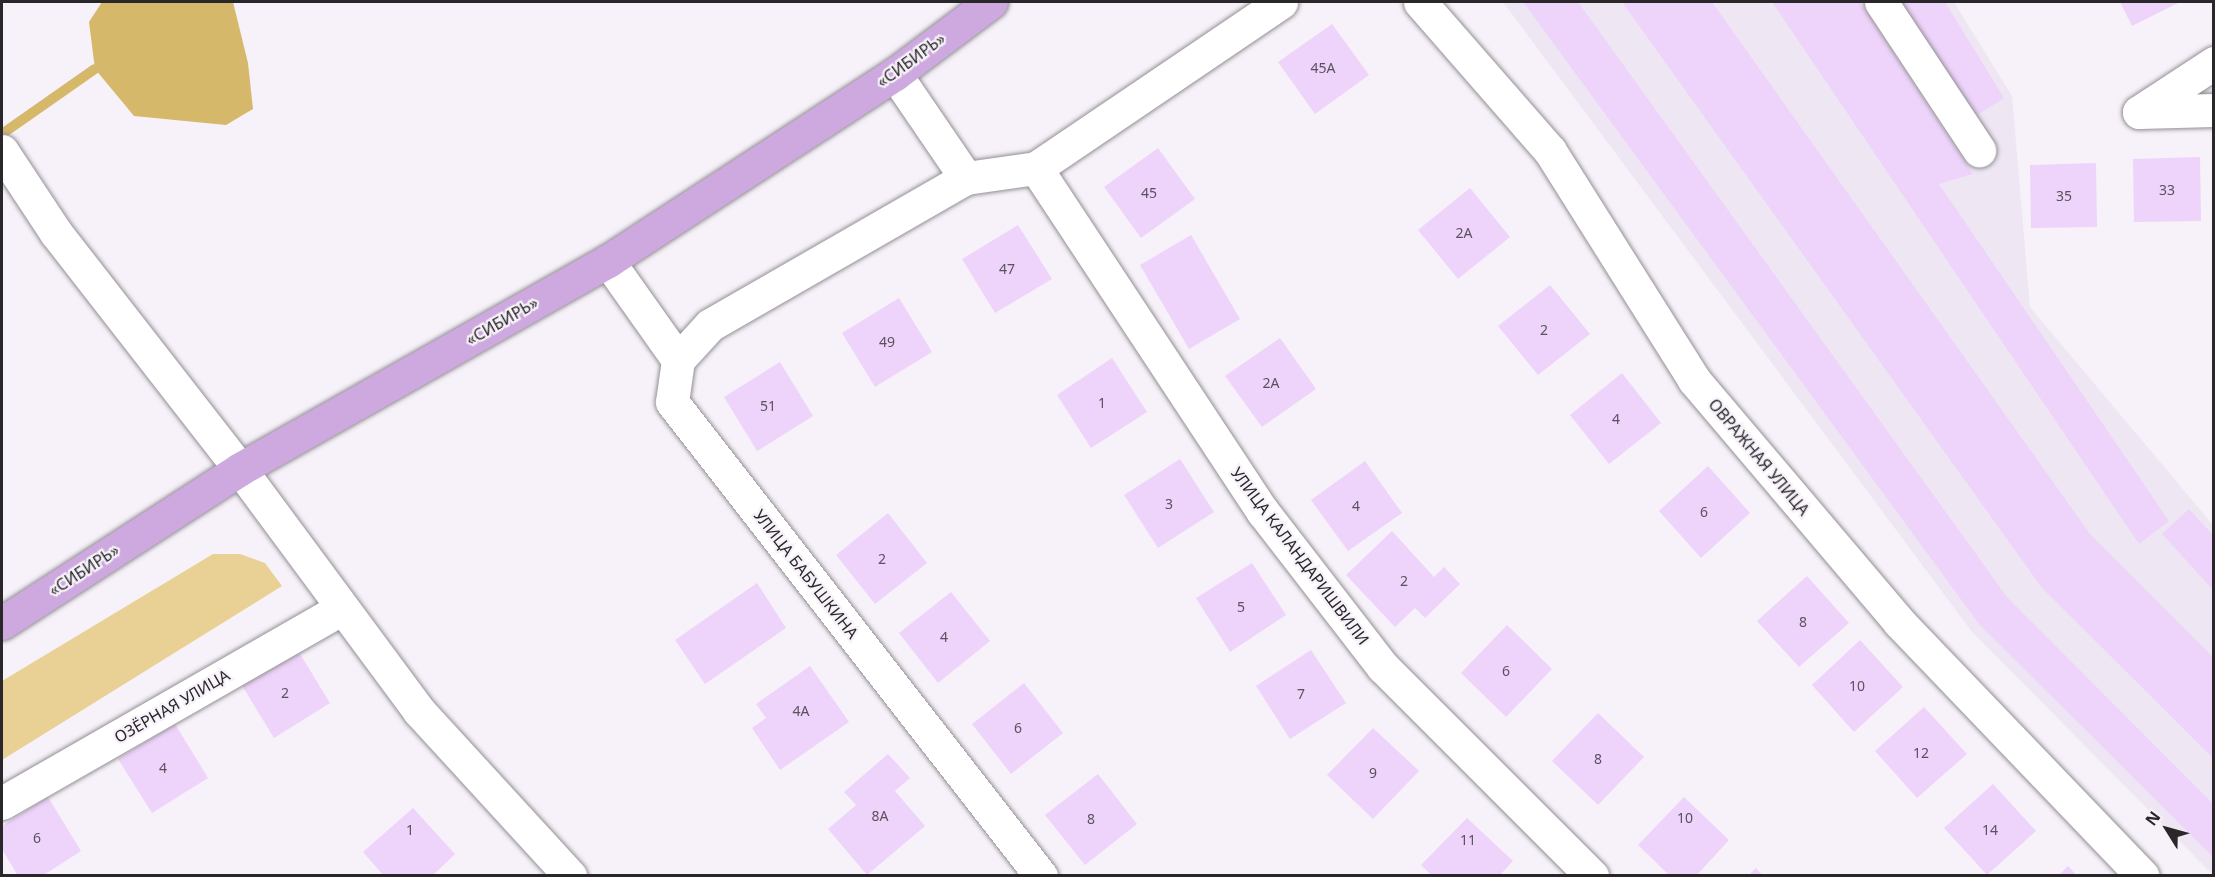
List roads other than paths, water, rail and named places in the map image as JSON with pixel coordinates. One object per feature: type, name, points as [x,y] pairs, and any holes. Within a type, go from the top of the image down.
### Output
[{"type":"main road","name":"«СИБИРЬ»","points":[[2,623],[240,469],[608,261],[894,74],[991,2]]},
{"type":"street","points":[[608,261],[678,360],[710,325],[966,178],[1036,168],[1281,2]]},
{"type":"street","name":"ОВРАЖНАЯ УЛИЦА","points":[[1420,2],[1550,151],[1694,380],[1899,622],[2144,876]]},
{"type":"street","points":[[1881,2],[1979,150]]},
{"type":"street","points":[[2214,63],[2139,112],[2214,110]]},
{"type":"street","points":[[894,74],[966,178]]},
{"type":"street","points":[[4,155],[56,232],[240,469],[341,609],[419,711],[570,876]]},
{"type":"street","name":"УЛИЦА КАЛАНДАРИШВИЛИ","points":[[1036,168],[1263,513],[1383,667],[1592,876]]},
{"type":"street","name":"УЛИЦА БАБУШКИНА","points":[[678,360],[672,402],[1041,876]]},
{"type":"street","name":"ОЗЁРНАЯ УЛИЦА","points":[[2,803],[341,609]]},
{"type":"waterway","points":[[2,134],[95,69]]}]
